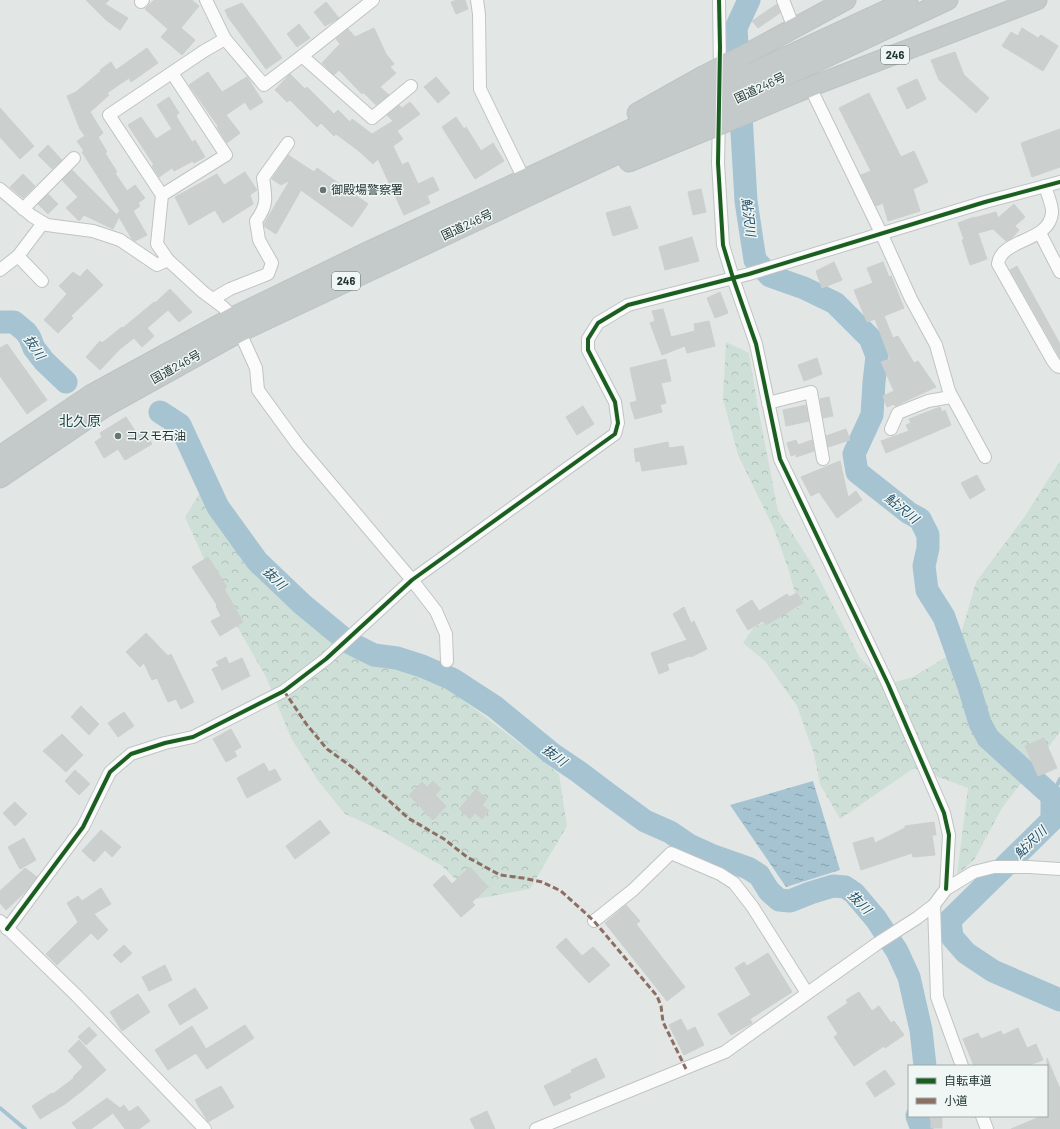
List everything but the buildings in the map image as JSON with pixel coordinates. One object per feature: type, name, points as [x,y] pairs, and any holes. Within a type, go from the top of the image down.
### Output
[{"type":"highway","name":"246","points":[[560,172],[616,168],[706,103],[750,52],[846,0]]},
{"type":"highway","name":"国道246号","points":[[706,103],[751,73],[908,0]]},
{"type":"highway","name":"国道246号","points":[[706,103],[752,92],[948,0]]},
{"type":"highway","points":[[991,18],[1016,0]]},
{"type":"highway","name":"246","points":[[560,172],[608,130],[706,103],[754,111],[810,87],[1037,0]]},
{"type":"highway","name":"国道246号","points":[[0,478],[105,407],[236,325],[365,253],[524,179],[560,172]]},
{"type":"highway","name":"国道246号","points":[[0,456],[92,394],[236,325],[364,272],[560,172]]},
{"type":"street","points":[[212,2],[225,39],[264,85],[373,0]]},
{"type":"street","points":[[477,0],[479,14],[480,89],[524,179]]},
{"type":"street","points":[[719,0],[720,47],[718,163],[723,245],[756,344],[780,460],[888,684],[944,813],[949,835],[946,889]]},
{"type":"street","points":[[783,0],[794,28]]},
{"type":"street","points":[[225,39],[109,115],[162,195],[157,244],[168,260],[203,292],[213,298],[236,325],[256,368],[258,390],[298,445],[412,580],[436,611],[446,634],[447,661]]},
{"type":"street","points":[[302,56],[372,118],[411,86]]},
{"type":"street","points":[[162,195],[226,155],[172,73]]},
{"type":"street","points":[[810,87],[882,235],[911,299],[936,345],[948,391],[985,457]]},
{"type":"street","points":[[213,298],[230,289],[268,274],[272,263],[260,240],[256,221],[263,211],[266,196],[263,178],[288,143]]},
{"type":"street","points":[[23,209],[74,158]]},
{"type":"street","points":[[205,1129],[77,996],[4,925],[84,827],[110,772],[131,754],[164,743],[193,737],[284,691],[326,659],[412,580],[614,434],[618,423],[615,402],[588,350],[588,339],[598,323],[628,305],[749,274],[882,235],[985,202],[1060,182]]},
{"type":"street","points":[[1045,186],[1052,213],[1048,224],[1040,233],[1005,250],[999,257],[998,264],[1053,361],[1060,367]]},
{"type":"street","points":[[0,189],[32,216],[47,225],[93,231],[120,240],[157,265],[168,260]]},
{"type":"street","points":[[0,270],[18,256],[44,223]]},
{"type":"street","points":[[1040,233],[1060,272]]},
{"type":"street","points":[[18,256],[42,281]]},
{"type":"street","points":[[768,403],[811,392],[823,459]]},
{"type":"street","points":[[891,429],[898,413],[928,401],[952,397]]},
{"type":"street","points":[[594,921],[633,890],[671,853],[720,874],[734,883],[752,906],[807,994]]},
{"type":"street","points":[[536,1129],[725,1052],[934,905],[946,889],[974,872],[994,867],[1060,869]]},
{"type":"street","points":[[934,905],[937,997],[962,1065]]},
{"type":"street","points":[[982,1117],[987,1129]]},
{"type":"green space","points":[[726,342],[749,353],[778,511],[810,561],[860,658],[888,684],[913,677],[956,651],[976,582],[1025,516],[1060,461],[1060,732],[1002,808],[974,860],[957,875],[968,788],[914,768],[840,819],[820,784],[814,754],[797,706],[765,661],[743,643],[754,627],[799,607],[788,568],[774,529],[738,455],[723,399]]},
{"type":"green space","points":[[203,488],[266,582],[372,645],[435,678],[559,774],[567,826],[530,889],[476,899],[442,866],[382,831],[345,814],[319,782],[291,738],[266,677],[224,603],[185,517]]},
{"type":"water","points":[[813,781],[840,870],[786,887],[730,805]]},
{"type":"waterway","name":"鮎沢川","points":[[749,0],[736,28],[746,201],[755,260],[770,276],[804,288],[835,303],[870,338],[877,356],[872,415],[854,454],[857,472],[909,513],[920,519],[928,535],[928,548],[924,566],[927,590],[944,617],[980,723],[988,738],[1052,796],[1052,820],[950,920],[952,937],[966,953],[993,971],[1060,1000]]},
{"type":"waterway","name":"抜川","points":[[0,322],[14,322],[26,332],[34,348],[44,361],[66,382]]},
{"type":"waterway","name":"抜川","points":[[160,412],[180,425],[218,507],[257,561],[302,604],[348,642],[374,655],[397,658],[422,666],[452,679],[495,707],[551,753],[645,821],[670,832],[689,845],[711,855],[748,868],[759,875],[769,891],[779,900],[790,901],[833,886],[845,887],[854,893],[876,919],[897,951],[909,977],[921,1030],[925,1065]]},
{"type":"waterway","points":[[1052,796],[1060,779]]},
{"type":"waterway","points":[[0,1108],[25,1129]]},
{"type":"waterway","name":"抜川","points":[[917,1117],[922,1129]]},
{"type":"marked path","points":[[284,691],[307,725],[327,749],[352,767],[408,818],[444,839],[467,857],[500,875],[542,882],[561,891],[594,921],[657,996],[661,1006],[663,1022],[686,1069]]},
{"type":"cycle path","points":[[719,0],[720,47],[718,163],[723,245],[756,344],[780,459],[888,684],[944,813],[949,835],[946,889]]},
{"type":"cycle path","points":[[7,929],[83,827],[110,772],[131,754],[165,743],[193,737],[284,691],[326,659],[412,580],[615,434],[618,423],[615,402],[588,350],[588,339],[598,323],[628,305],[749,274],[985,202],[1060,182]]},
{"type":"place","name":"御殿場警察署","points":[[323,190]]},
{"type":"place","name":"コスモ石油","points":[[118,436]]},
{"type":"district","name":"北久原","points":[[80,421]]}]
